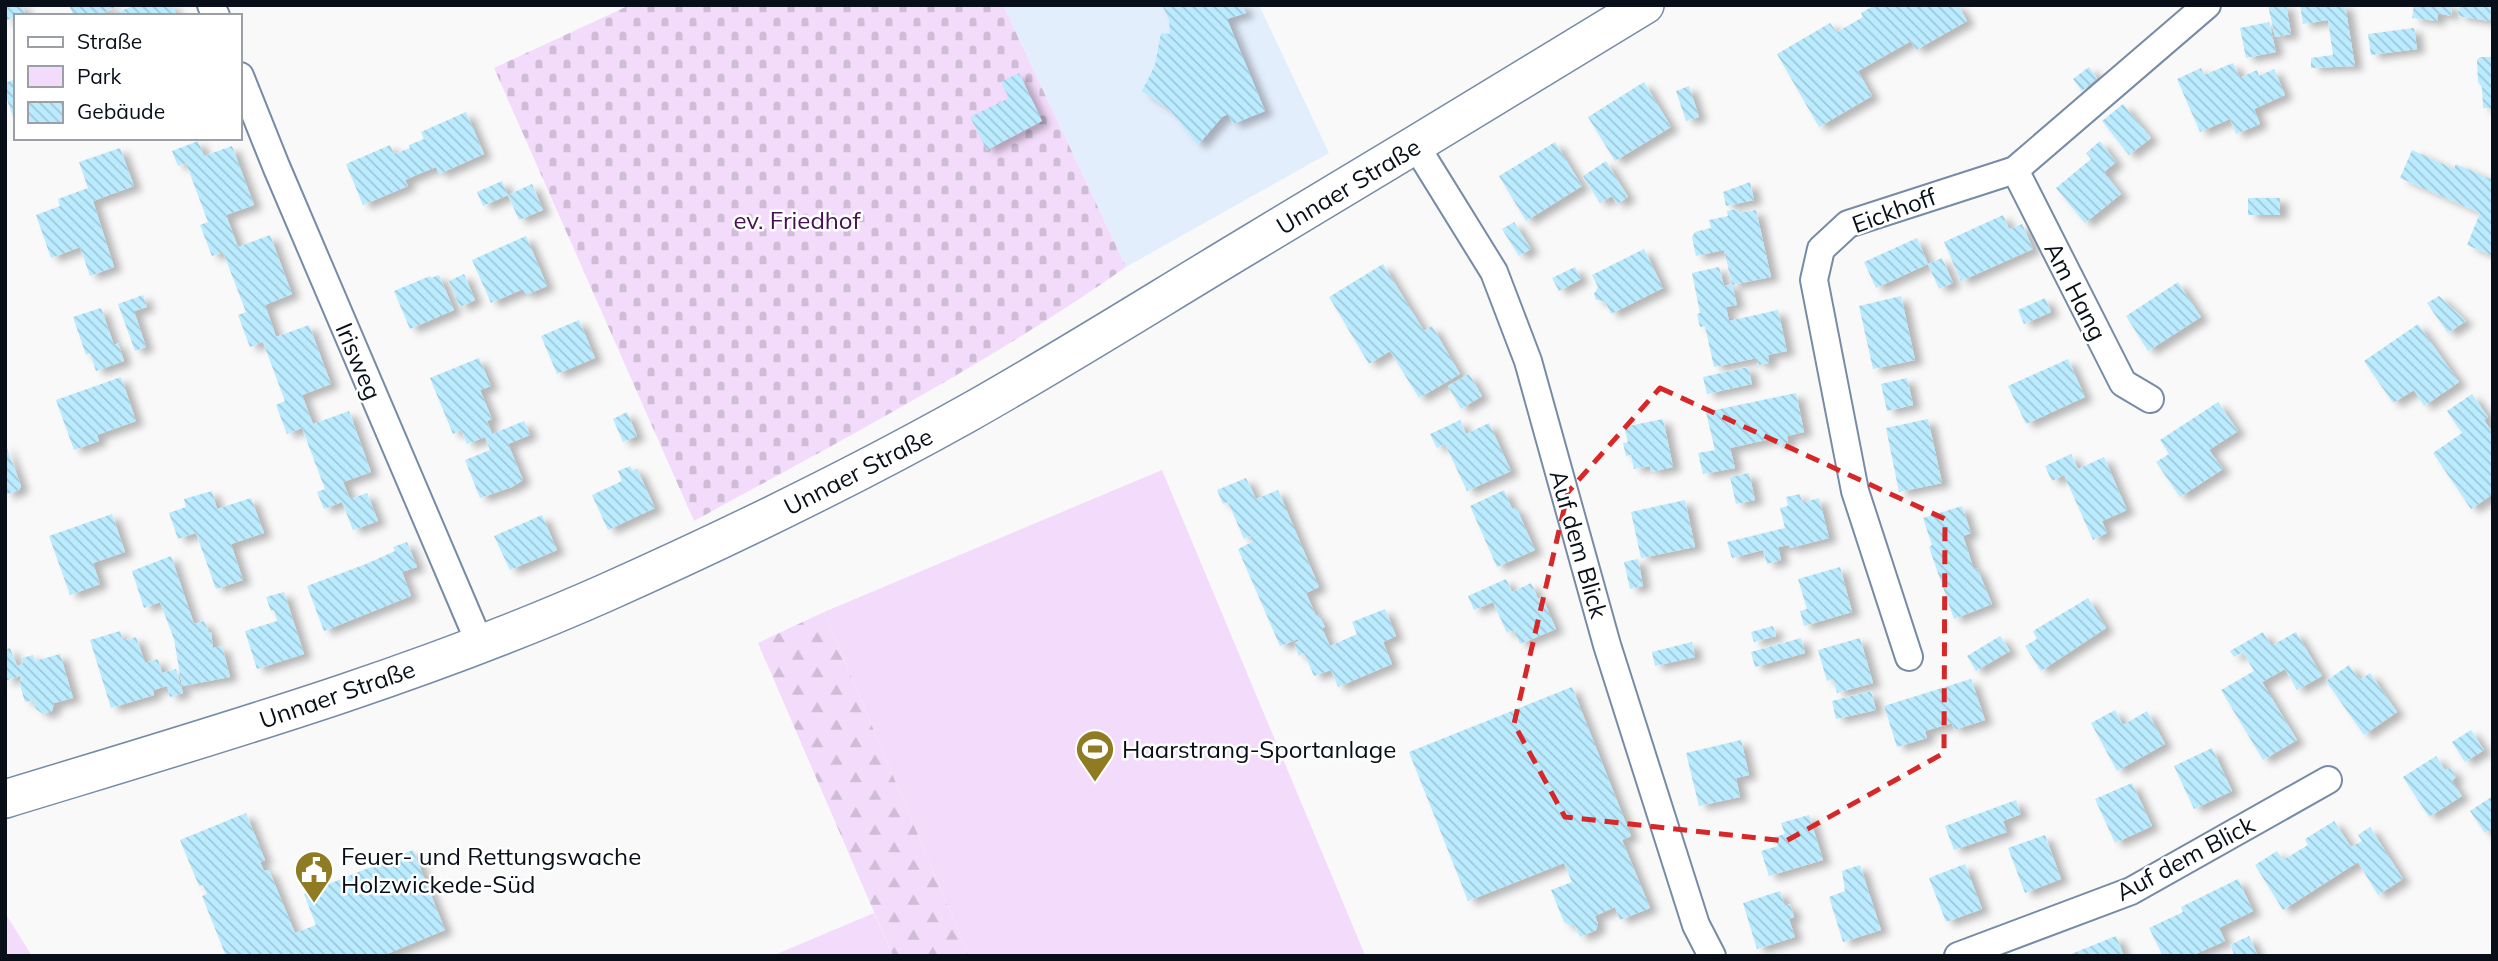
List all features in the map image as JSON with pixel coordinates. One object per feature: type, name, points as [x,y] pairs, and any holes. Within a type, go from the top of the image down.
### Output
[{"type":"main road","name":"Unnaer Straße","points":[[5,799],[307,706],[480,644],[603,594],[725,538],[861,471],[1056,362],[1646,5]]},
{"type":"street","name":"Eickhoff","points":[[1909,657],[1855,491],[1814,280],[1821,249],[1848,224],[2015,170],[2207,5]]},
{"type":"street","name":"Irisweg","points":[[242,81],[275,166],[480,644]]},
{"type":"street","name":"Auf dem Blick","points":[[1416,146],[1494,272],[1528,360],[1608,645],[1696,925],[1712,956]]},
{"type":"street","name":"Am Hang","points":[[2015,170],[2123,383],[2150,399]]},
{"type":"street","name":"Auf dem Blick","points":[[1958,956],[2131,891],[2328,779]]},
{"type":"highlighted area","points":[[1660,388],[1945,519],[1944,753],[1786,841],[1565,817],[1514,724],[1568,492]]},
{"type":"shaded area","points":[[1003,5],[1259,5],[1329,153],[1126,267]]},
{"type":"green space","name":"ev. Friedhof","points":[[630,5],[1003,5],[1126,267],[968,368],[694,521],[494,68]]},
{"type":"green space","name":"Haarstrang-Sportanlage","points":[[1162,470],[1365,955],[969,956],[824,612]]},
{"type":"green space","points":[[824,612],[969,956],[893,956],[758,643]]},
{"type":"green space","points":[[5,913],[32,956],[5,956]]},
{"type":"green space","points":[[874,913],[893,956],[772,956]]},
{"type":"building","points":[[5,5],[22,5],[25,13],[14,14],[14,17],[5,21]]},
{"type":"building","points":[[69,5],[113,5],[114,8],[100,14],[73,14]]},
{"type":"building","points":[[135,5],[172,5],[176,14],[116,14]]},
{"type":"building","points":[[1162,5],[1242,5],[1246,13],[1227,19],[1265,111],[1233,124],[1228,114],[1222,117],[1198,145],[1170,110],[1142,91],[1155,65],[1161,33],[1170,34],[1169,19]]},
{"type":"building","points":[[1875,5],[1958,5],[1967,21],[1916,50],[1911,41],[1858,71],[1872,96],[1819,127],[1777,54],[1830,23],[1837,32],[1863,17],[1861,13]]},
{"type":"building","points":[[2268,5],[2286,5],[2291,34],[2275,37]]},
{"type":"building","points":[[2300,5],[2345,5],[2355,66],[2311,68],[2311,58],[2333,55],[2328,20],[2303,24]]},
{"type":"building","points":[[2414,5],[2452,5],[2451,16],[2438,13],[2437,21],[2412,18]]},
{"type":"building","points":[[2459,5],[2492,5],[2490,21],[2458,16]]},
{"type":"building","points":[[2269,22],[2276,52],[2246,58],[2240,28]]},
{"type":"building","points":[[2414,28],[2417,49],[2371,55],[2368,34]]},
{"type":"building","points":[[2480,57],[2493,57],[2493,108],[2483,108],[2482,87],[2478,82],[2477,60]]},
{"type":"building","points":[[2233,63],[2240,78],[2257,70],[2259,76],[2274,69],[2285,95],[2254,109],[2260,124],[2236,134],[2230,119],[2200,132],[2177,79],[2201,68],[2204,75]]},
{"type":"building","points":[[2089,67],[2097,78],[2082,91],[2073,79]]},
{"type":"building","points":[[1019,73],[1042,121],[987,150],[970,117],[1009,98],[1001,82]]},
{"type":"building","points":[[14,80],[14,120],[5,93],[5,83]]},
{"type":"building","points":[[1644,82],[1671,127],[1615,161],[1588,117]]},
{"type":"building","points":[[1689,86],[1699,117],[1686,121],[1676,91]]},
{"type":"building","points":[[2123,104],[2151,138],[2129,155],[2102,121]]},
{"type":"building","points":[[466,112],[484,154],[439,174],[436,167],[421,173],[405,180],[408,186],[363,205],[346,164],[390,145],[394,154],[410,148],[409,145],[424,139],[421,132]]},
{"type":"building","points":[[198,141],[204,156],[232,146],[254,205],[226,215],[238,247],[270,235],[292,294],[265,305],[276,337],[309,325],[331,384],[302,395],[313,424],[349,411],[371,472],[343,482],[350,499],[367,493],[378,521],[353,530],[342,502],[324,509],[317,492],[325,489],[302,428],[287,434],[276,405],[285,401],[263,342],[250,347],[238,315],[246,312],[223,252],[212,256],[200,225],[208,222],[186,163],[178,166],[172,151]]},
{"type":"building","points":[[2100,141],[2116,162],[2104,172],[2121,194],[2085,223],[2056,188],[2091,159],[2086,153]]},
{"type":"building","points":[[1555,142],[1582,186],[1526,221],[1499,176]]},
{"type":"building","points":[[120,148],[134,186],[93,201],[114,267],[90,276],[80,247],[51,258],[36,215],[60,206],[58,199],[88,188],[79,162]]},
{"type":"building","points":[[2412,150],[2454,169],[2456,164],[2493,180],[2493,256],[2467,245],[2480,213],[2400,178]]},
{"type":"building","points":[[1606,161],[1628,197],[1617,204],[1612,196],[1600,203],[1583,176]]},
{"type":"building","points":[[502,181],[508,195],[483,206],[477,192]]},
{"type":"building","points":[[1750,182],[1754,200],[1726,206],[1723,192]]},
{"type":"building","points":[[532,184],[543,210],[519,220],[508,195]]},
{"type":"building","points":[[2248,198],[2280,198],[2280,215],[2248,215]]},
{"type":"building","points":[[1738,209],[1739,213],[1756,210],[1771,277],[1732,285],[1737,305],[1726,307],[1729,321],[1778,310],[1787,351],[1768,355],[1769,363],[1758,365],[1757,358],[1714,367],[1705,326],[1700,327],[1692,273],[1719,267],[1724,286],[1732,284],[1724,250],[1696,256],[1692,237],[1695,232],[1711,228],[1709,220],[1728,216],[1727,211]]},
{"type":"building","points":[[2003,215],[2009,229],[2022,224],[2033,249],[1961,281],[1944,242]]},
{"type":"building","points":[[1514,222],[1531,249],[1519,256],[1502,229]]},
{"type":"building","points":[[526,236],[547,286],[526,295],[523,289],[491,303],[472,260]]},
{"type":"building","points":[[1917,238],[1928,264],[1876,288],[1864,262]]},
{"type":"building","points":[[1644,249],[1663,288],[1611,314],[1605,301],[1596,300],[1594,294],[1598,287],[1592,275]]},
{"type":"building","points":[[1942,258],[1953,283],[1939,289],[1928,264]]},
{"type":"building","points":[[1383,264],[1424,331],[1432,326],[1460,374],[1419,398],[1390,351],[1369,364],[1329,297]]},
{"type":"building","points":[[1575,267],[1581,279],[1559,291],[1552,278]]},
{"type":"building","points":[[464,274],[475,300],[460,307],[449,281]]},
{"type":"building","points":[[439,275],[454,310],[410,329],[394,291]]},
{"type":"building","points":[[2178,282],[2201,317],[2148,351],[2126,316]]},
{"type":"building","points":[[143,295],[147,307],[134,311],[146,347],[135,351],[118,304]]},
{"type":"building","points":[[1901,296],[1915,360],[1873,369],[1859,306]]},
{"type":"building","points":[[2439,296],[2466,321],[2448,333],[2427,303]]},
{"type":"building","points":[[2045,298],[2051,312],[2024,324],[2018,310]]},
{"type":"building","points":[[101,308],[114,345],[118,343],[124,361],[96,371],[90,353],[86,355],[73,317]]},
{"type":"building","points":[[579,320],[595,358],[557,374],[541,336]]},
{"type":"building","points":[[2418,324],[2459,382],[2424,406],[2414,390],[2393,403],[2364,361]]},
{"type":"building","points":[[479,358],[491,386],[480,390],[492,419],[487,421],[492,434],[524,421],[530,435],[508,444],[523,480],[512,487],[480,498],[465,460],[490,450],[485,437],[467,444],[461,430],[453,434],[430,378]]},
{"type":"building","points":[[2068,359],[2085,397],[2026,424],[2008,386]]},
{"type":"building","points":[[1748,367],[1752,384],[1707,394],[1703,377]]},
{"type":"building","points":[[1469,374],[1482,396],[1461,409],[1448,386]]},
{"type":"building","points":[[121,377],[136,421],[97,435],[99,441],[74,450],[56,400]]},
{"type":"building","points":[[1907,378],[1913,405],[1887,411],[1881,384]]},
{"type":"building","points":[[1796,393],[1804,432],[1787,436],[1788,443],[1777,445],[1775,438],[1730,448],[1735,468],[1703,474],[1698,453],[1715,450],[1706,412]]},
{"type":"building","points":[[2472,394],[2488,417],[2484,420],[2493,433],[2493,494],[2471,509],[2433,453],[2462,433],[2447,411]]},
{"type":"building","points":[[2218,402],[2238,431],[2209,450],[2223,469],[2180,497],[2156,462],[2169,454],[2160,440]]},
{"type":"building","points":[[627,412],[637,436],[623,442],[613,419]]},
{"type":"building","points":[[1663,419],[1673,467],[1651,472],[1650,466],[1634,469],[1631,455],[1626,456],[1623,443],[1628,442],[1624,427]]},
{"type":"building","points":[[1928,419],[1942,483],[1899,492],[1886,428]]},
{"type":"building","points":[[1460,420],[1466,434],[1489,423],[1511,471],[1467,491],[1445,444],[1437,448],[1430,434]]},
{"type":"building","points":[[5,443],[21,486],[19,490],[5,495]]},
{"type":"building","points":[[2071,454],[2078,469],[2104,457],[2127,510],[2102,521],[2107,533],[2093,540],[2064,475],[2052,481],[2045,466]]},
{"type":"building","points":[[630,466],[633,471],[637,469],[655,508],[608,530],[592,495],[622,481],[618,471]]},
{"type":"building","points":[[1749,473],[1755,500],[1736,504],[1730,477]]},
{"type":"building","points":[[1246,478],[1256,499],[1278,490],[1319,587],[1306,593],[1316,616],[1319,615],[1325,627],[1322,628],[1330,646],[1357,634],[1352,622],[1385,609],[1396,636],[1383,642],[1392,664],[1338,687],[1331,670],[1314,676],[1304,653],[1299,656],[1294,643],[1299,641],[1298,639],[1280,646],[1238,549],[1252,542],[1250,536],[1244,539],[1228,502],[1223,504],[1217,490]]},
{"type":"building","points":[[1504,490],[1512,509],[1516,507],[1535,550],[1497,567],[1470,506]]},
{"type":"building","points":[[212,491],[217,509],[251,498],[264,533],[231,544],[243,580],[216,589],[196,533],[178,539],[169,513],[186,507],[184,499]]},
{"type":"building","points":[[1800,494],[1802,503],[1819,498],[1829,538],[1790,548],[1789,545],[1778,547],[1781,560],[1767,564],[1763,550],[1732,558],[1727,542],[1785,528],[1780,508],[1788,506],[1786,497]]},
{"type":"building","points":[[1685,500],[1695,547],[1641,558],[1631,512]]},
{"type":"building","points":[[1962,506],[1971,533],[1963,536],[1974,570],[1977,568],[1992,604],[1954,619],[1929,547],[1932,545],[1923,518]]},
{"type":"building","points":[[112,514],[125,552],[93,563],[100,584],[70,595],[49,536]]},
{"type":"building","points":[[542,515],[557,550],[510,570],[494,536]]},
{"type":"building","points":[[407,542],[417,567],[402,572],[411,596],[324,631],[307,586],[366,564],[395,551],[393,547]]},
{"type":"building","points":[[171,556],[194,624],[204,621],[209,633],[211,632],[213,648],[222,646],[230,677],[182,686],[174,639],[160,602],[144,608],[132,571]]},
{"type":"building","points":[[1638,559],[1643,586],[1630,589],[1624,562]]},
{"type":"building","points":[[1840,567],[1852,612],[1804,626],[1800,611],[1807,609],[1798,579]]},
{"type":"building","points":[[1506,579],[1512,592],[1531,583],[1538,599],[1542,597],[1556,629],[1520,644],[1514,630],[1507,633],[1493,602],[1474,610],[1468,596]]},
{"type":"building","points":[[284,592],[304,654],[257,669],[245,631],[277,621],[266,597]]},
{"type":"building","points":[[2088,598],[2106,628],[2041,671],[2025,646],[2037,639],[2033,631]]},
{"type":"building","points":[[1773,626],[1776,636],[1754,642],[1751,632]]},
{"type":"building","points":[[120,631],[123,641],[136,637],[145,663],[158,659],[162,673],[176,669],[183,693],[170,697],[167,686],[153,690],[154,695],[111,708],[90,640]]},
{"type":"building","points":[[2263,632],[2271,646],[2296,632],[2322,676],[2297,690],[2285,669],[2262,682],[2297,740],[2263,760],[2221,690],[2254,671],[2243,652],[2234,657],[2230,651]]},
{"type":"building","points":[[2000,636],[2010,651],[1976,671],[1967,656]]},
{"type":"building","points":[[1801,638],[1805,653],[1755,667],[1751,652]]},
{"type":"building","points":[[1860,638],[1873,683],[1837,693],[1833,679],[1827,681],[1818,650]]},
{"type":"building","points":[[1692,642],[1695,657],[1655,666],[1652,652]]},
{"type":"building","points":[[10,648],[17,666],[23,664],[22,658],[33,655],[35,661],[60,654],[73,698],[54,703],[52,711],[43,714],[36,709],[33,700],[25,702],[19,682],[20,676],[5,681],[5,650]]},
{"type":"building","points":[[2349,665],[2360,680],[2370,673],[2397,712],[2364,735],[2326,681]]},
{"type":"building","points":[[1971,679],[1985,720],[1954,730],[1952,723],[1925,731],[1927,738],[1897,747],[1884,706]]},
{"type":"building","points":[[1572,687],[1631,836],[1622,840],[1650,908],[1620,920],[1615,907],[1595,916],[1598,924],[1596,930],[1580,937],[1574,924],[1570,926],[1564,922],[1551,890],[1572,882],[1564,863],[1468,901],[1409,752]]},
{"type":"building","points":[[1871,691],[1876,710],[1836,719],[1832,701]]},
{"type":"building","points":[[2115,710],[2123,725],[2147,711],[2165,744],[2117,771],[2091,723]]},
{"type":"building","points":[[2471,730],[2484,750],[2465,762],[2452,742]]},
{"type":"building","points":[[1741,740],[1749,775],[1736,778],[1740,797],[1699,806],[1686,753]]},
{"type":"building","points":[[2212,748],[2232,791],[2194,809],[2174,766]]},
{"type":"building","points":[[2436,756],[2445,770],[2450,768],[2456,777],[2452,781],[2462,796],[2429,817],[2403,777]]},
{"type":"building","points":[[2132,783],[2152,826],[2115,843],[2095,799]]},
{"type":"building","points":[[2493,796],[2493,828],[2485,833],[2470,811]]},
{"type":"building","points":[[2016,800],[2021,814],[2003,821],[2007,832],[1954,850],[1945,826]]},
{"type":"building","points":[[246,813],[265,860],[260,862],[264,871],[269,870],[295,933],[316,925],[304,894],[413,850],[445,930],[382,956],[226,956],[202,896],[207,894],[203,885],[199,886],[180,840]]},
{"type":"building","points":[[1809,815],[1823,860],[1769,876],[1761,851],[1778,846],[1775,837],[1785,834],[1781,823]]},
{"type":"building","points":[[2334,821],[2351,847],[2362,841],[2358,835],[2370,827],[2403,879],[2378,895],[2358,862],[2283,910],[2255,865],[2277,851],[2283,860],[2308,845],[2305,839]]},
{"type":"building","points":[[2045,835],[2061,879],[2025,893],[2008,848]]},
{"type":"building","points":[[1965,864],[1982,909],[1946,922],[1929,878]]},
{"type":"building","points":[[1860,865],[1881,930],[1843,942],[1829,897],[1845,891],[1842,871]]},
{"type":"building","points":[[2238,879],[2253,911],[2219,928],[2225,941],[2191,956],[2163,956],[2149,928],[2183,912],[2181,907]]},
{"type":"building","points":[[1780,891],[1785,906],[1790,904],[1794,917],[1789,919],[1795,937],[1757,949],[1743,903]]},
{"type":"building","points":[[2116,936],[2124,956],[2066,956]]},
{"type":"building","points":[[2249,936],[2258,956],[2235,956],[2230,945]]},
{"type":"place","name":"Haarstrang-Sportanlage","points":[[1095,783]]},
{"type":"place","name":"Feuer- und Rettungswache Holzwickede-Süd","points":[[314,904]]}]
